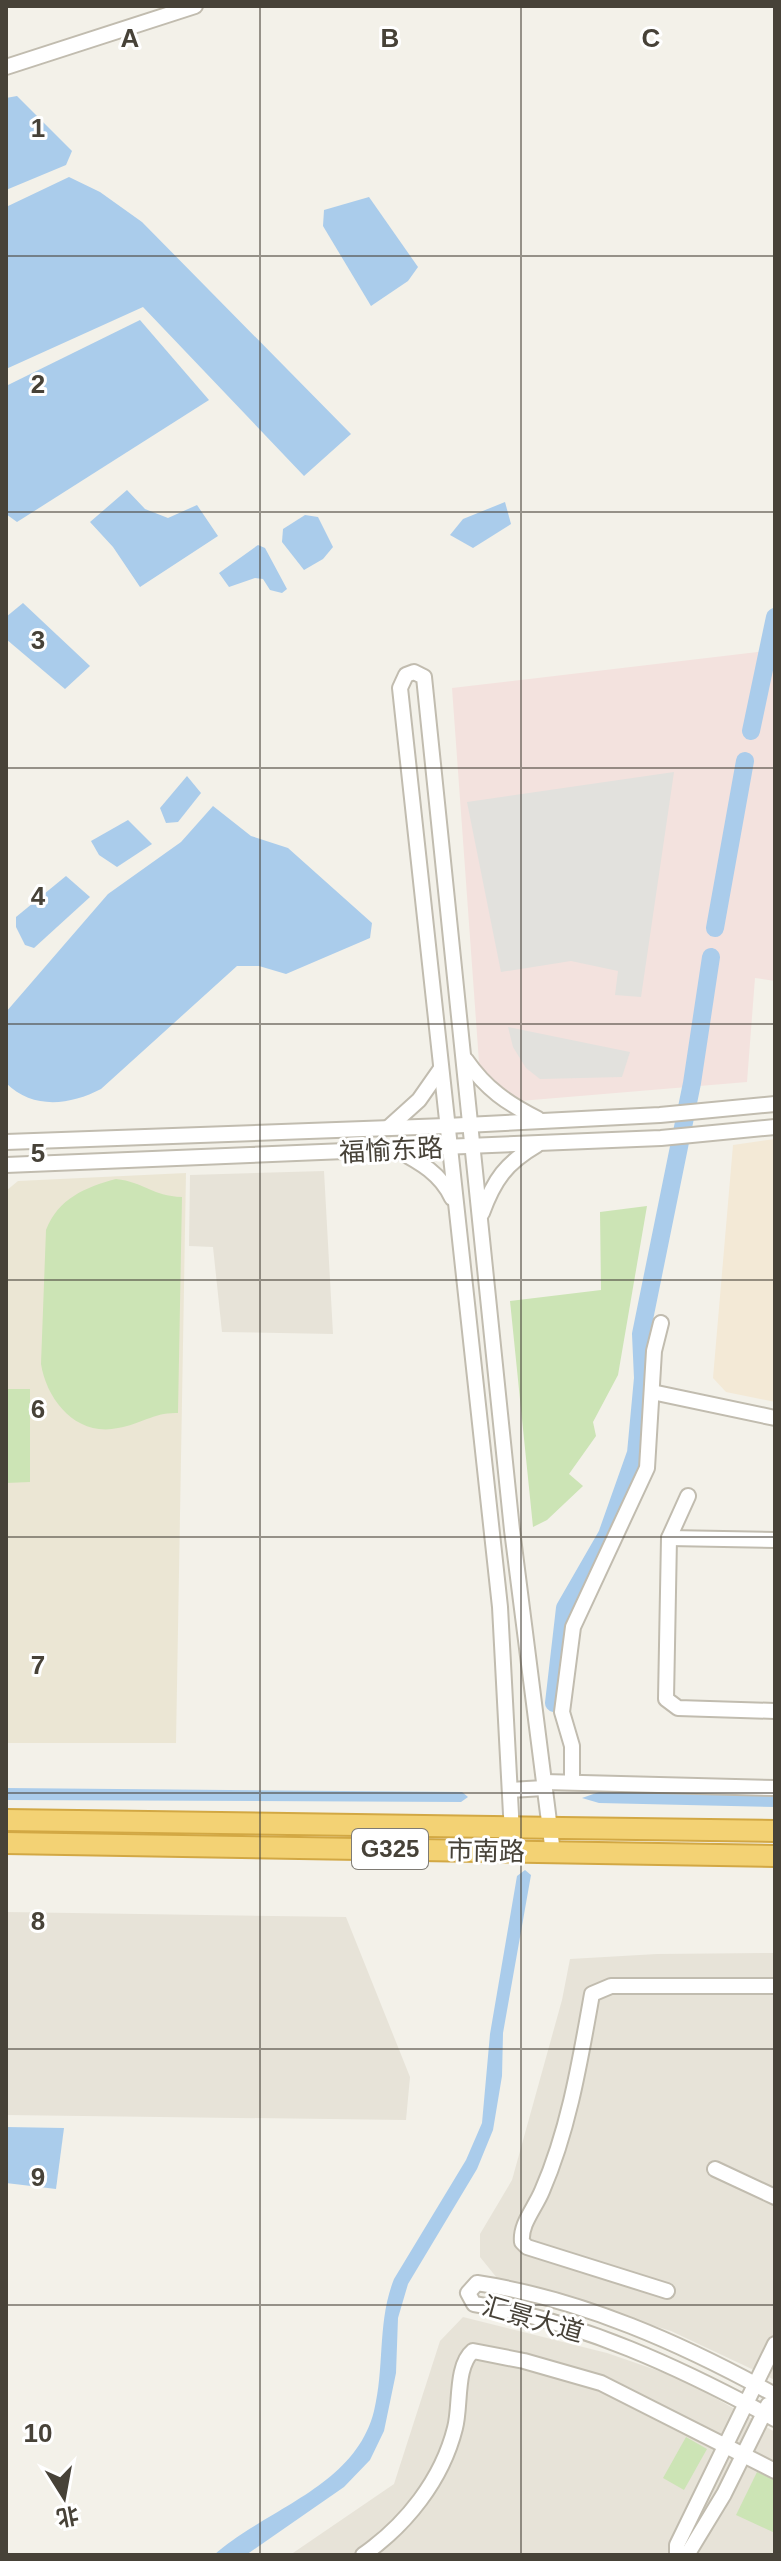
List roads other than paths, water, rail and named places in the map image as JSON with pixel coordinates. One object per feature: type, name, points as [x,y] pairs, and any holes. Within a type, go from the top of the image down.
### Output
[{"type":"highway","name":"市南路","points":[[6,1820],[775,1831]]},
{"type":"highway","points":[[475,1827],[475,1851]]},
{"type":"highway","points":[[586,1829],[587,1853]]},
{"type":"highway","name":"市南路","points":[[6,1843],[775,1856]]},
{"type":"street","points":[[6,67],[195,6]]},
{"type":"street","points":[[513,1852],[500,1607],[400,688],[406,675],[414,672],[424,677],[512,1530],[553,1853]]},
{"type":"street","points":[[464,1058],[482,1084],[505,1103],[549,1120],[558,1142]]},
{"type":"street","points":[[388,1128],[419,1100],[440,1070]]},
{"type":"street","name":"福愉东路","points":[[6,1142],[446,1126],[660,1115],[775,1104]]},
{"type":"street","name":"福愉东路","points":[[6,1165],[661,1138],[775,1127]]},
{"type":"street","points":[[481,1217],[494,1182],[507,1165],[541,1143]]},
{"type":"street","points":[[397,1149],[423,1164],[439,1178],[454,1204]]},
{"type":"street","points":[[572,1782],[572,1746],[562,1712],[573,1627],[647,1468],[654,1351],[661,1323]]},
{"type":"street","points":[[652,1392],[775,1418]]},
{"type":"street","points":[[688,1496],[669,1538],[666,1699],[678,1708],[775,1711]]},
{"type":"street","points":[[669,1538],[775,1540]]},
{"type":"street","points":[[510,1790],[572,1782],[775,1788]]},
{"type":"street","points":[[667,2291],[527,2247],[522,2242],[523,2229],[554,2160],[573,2096],[592,1994],[611,1986],[775,1986]]},
{"type":"street","points":[[715,2169],[775,2197]]},
{"type":"street","name":"汇景大道","points":[[770,2416],[647,2355],[538,2319],[474,2304],[468,2293],[477,2283],[586,2311],[666,2340],[774,2393]]},
{"type":"street","points":[[677,2555],[677,2545],[775,2344]]},
{"type":"street","points":[[363,2555],[398,2528],[432,2482],[453,2437],[464,2362],[473,2351],[524,2361],[601,2383],[775,2471]]},
{"type":"street","points":[[687,2555],[693,2551],[743,2457],[770,2416],[774,2393]]},
{"type":"water","points":[[17,96],[72,151],[66,165],[6,190],[6,98]]},
{"type":"water","points":[[69,177],[100,192],[142,222],[351,434],[304,476],[143,307],[6,369],[6,207]]},
{"type":"water","points":[[369,197],[418,267],[408,281],[371,306],[323,226],[324,210]]},
{"type":"water","points":[[140,320],[209,400],[17,522],[6,514],[6,386]]},
{"type":"water","points":[[127,490],[145,509],[168,518],[197,505],[218,536],[140,587],[113,547],[90,522]]},
{"type":"water","points":[[505,502],[511,524],[473,548],[450,535],[463,519]]},
{"type":"water","points":[[305,515],[318,517],[333,547],[323,559],[304,570],[282,542],[283,529]]},
{"type":"water","points":[[258,545],[265,548],[287,589],[282,593],[270,590],[263,579],[255,578],[229,587],[219,573]]},
{"type":"water","points":[[23,603],[90,666],[65,689],[6,639],[6,617]]},
{"type":"water","points":[[187,776],[201,793],[178,822],[166,823],[160,808]]},
{"type":"water","points":[[213,806],[251,836],[288,848],[372,923],[370,938],[286,974],[259,966],[237,966],[101,1089],[77,1099],[52,1102],[28,1098],[17,1092],[6,1083],[6,1012],[108,894],[181,842]]},
{"type":"water","points":[[128,820],[152,844],[117,867],[99,855],[91,841]]},
{"type":"water","points":[[66,876],[90,897],[34,948],[25,945],[16,927],[16,917]]},
{"type":"water","points":[[6,1788],[462,1792],[468,1797],[461,1802],[6,1800]]},
{"type":"water","points":[[599,1792],[775,1794],[775,1807],[599,1803],[582,1798]]},
{"type":"water","points":[[525,1870],[531,1875],[503,2033],[502,2076],[493,2130],[477,2169],[408,2284],[398,2318],[396,2373],[384,2431],[370,2460],[344,2487],[246,2555],[214,2555],[235,2538],[329,2478],[364,2437],[374,2411],[385,2311],[394,2279],[466,2160],[482,2123],[490,2034],[517,1876]]},
{"type":"water","points":[[6,2127],[64,2128],[56,2189],[6,2183]]},
{"type":"waterway","points":[[751,731],[775,617]]},
{"type":"waterway","points":[[715,928],[745,761]]},
{"type":"waterway","points":[[554,1703],[565,1608],[607,1535],[636,1453],[643,1378],[641,1334],[692,1083],[711,957]]}]
